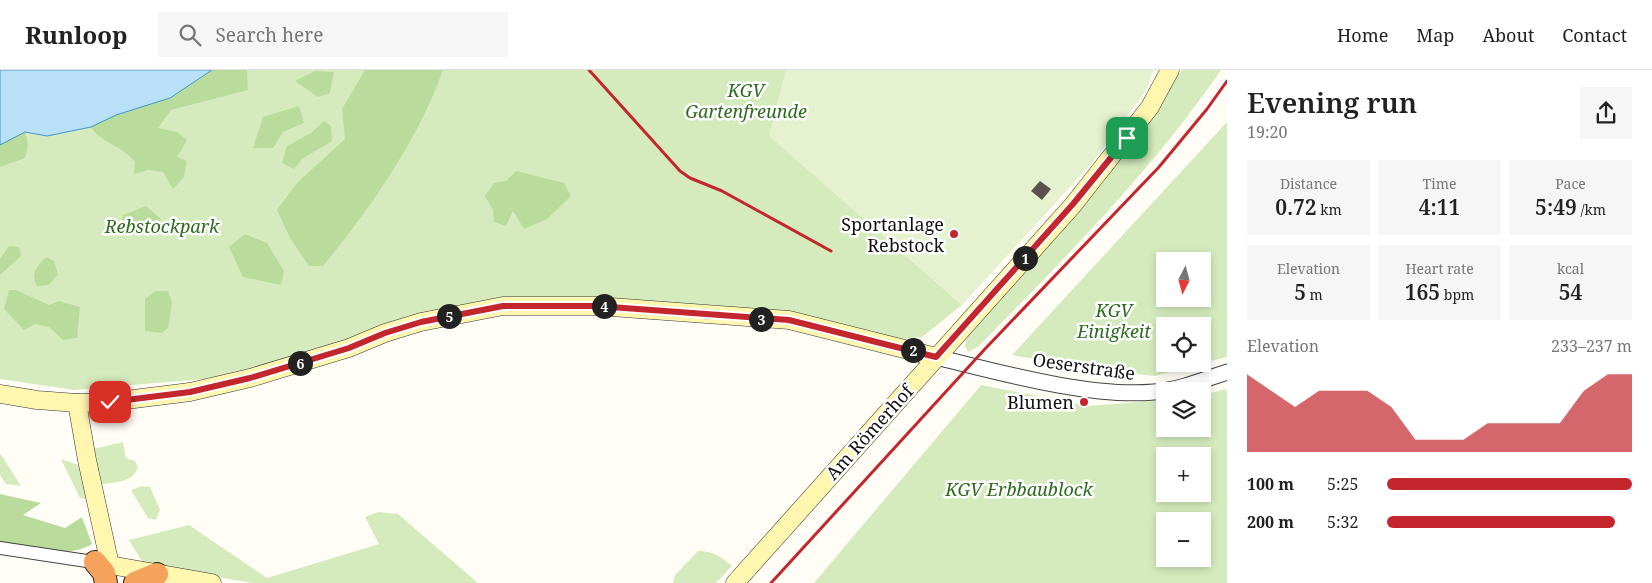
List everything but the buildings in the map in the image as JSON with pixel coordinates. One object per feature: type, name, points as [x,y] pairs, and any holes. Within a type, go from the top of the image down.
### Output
[{"type":"highway","points":[[135,583],[157,574]]},
{"type":"main road","name":"Am Römerhof","points":[[735,583],[1096,176],[1150,107],[1170,70]]},
{"type":"main road","points":[[0,394],[37,400],[77,403],[128,400],[190,392],[250,378],[349,348],[385,333],[421,322],[503,306],[597,306],[789,320],[936,357]]},
{"type":"main road","points":[[77,403],[102,528],[101,567],[212,583]]},
{"type":"street","name":"Oeserstraße","points":[[936,357],[1067,386],[1123,393],[1154,392],[1189,385],[1227,372]]},
{"type":"street","points":[[0,548],[101,567]]},
{"type":"green space","name":"Rebstockpark","points":[[0,70],[786,70],[770,136],[962,305],[922,337],[893,340],[788,315],[505,299],[250,375],[74,390],[0,379]]},
{"type":"green space","points":[[212,70],[247,70],[248,90],[171,110],[158,128],[177,132],[187,140],[177,157],[187,161],[184,177],[173,189],[163,172],[148,170],[134,174],[135,162],[130,156],[99,136],[91,127],[116,115],[170,98]]},
{"type":"green space","points":[[365,70],[443,70],[420,122],[375,197],[323,266],[309,266],[290,238],[277,210],[297,183],[345,139],[342,109]]},
{"type":"green space","name":"Sportanlage Rebstock","points":[[786,70],[1154,70],[1145,92],[1093,162],[962,305],[769,136]]},
{"type":"green space","points":[[1182,70],[1221,70],[1166,144],[1106,214],[978,347],[968,352],[965,346],[967,337]]},
{"type":"green space","points":[[315,71],[334,72],[330,93],[318,97],[295,81]]},
{"type":"green space","points":[[299,106],[304,123],[283,132],[273,148],[253,148],[263,117]]},
{"type":"green space","points":[[324,121],[331,126],[332,141],[302,159],[294,169],[282,163],[287,146],[311,133]]},
{"type":"green space","name":"KGV Einigkeit","points":[[1227,122],[1227,357],[1211,361],[1211,317],[1156,317],[1156,372],[1170,372],[1155,376],[1090,369],[1012,355]]},
{"type":"green space","points":[[25,132],[28,145],[25,158],[0,167],[0,145]]},
{"type":"green space","points":[[516,171],[564,183],[571,196],[547,219],[524,229],[513,211],[506,226],[494,222],[493,210],[485,196],[494,183],[506,181]]},
{"type":"green space","points":[[146,206],[161,219],[153,233],[121,226],[123,215]]},
{"type":"green space","points":[[245,234],[267,243],[284,271],[281,285],[243,277],[229,247]]},
{"type":"green space","points":[[9,246],[19,247],[21,256],[0,275],[0,259]]},
{"type":"green space","points":[[46,257],[54,261],[58,274],[49,285],[37,286],[34,274],[37,267]]},
{"type":"green space","points":[[9,290],[16,290],[49,305],[59,301],[80,307],[77,338],[63,340],[49,327],[35,324],[24,330],[4,309]]},
{"type":"green space","points":[[155,291],[168,291],[172,303],[168,328],[162,333],[145,331],[145,299]]},
{"type":"green space","name":"KGV Erbbaublock","points":[[981,385],[1089,406],[1156,401],[1156,437],[1211,437],[1211,393],[1227,389],[1227,583],[814,583]]},
{"type":"green space","points":[[123,442],[126,458],[135,461],[138,467],[136,472],[128,479],[99,485],[93,449]]},
{"type":"green space","points":[[0,453],[21,486],[6,484],[0,475]]},
{"type":"green space","points":[[61,459],[84,467],[91,500],[80,498]]},
{"type":"green space","points":[[142,486],[150,487],[160,510],[156,520],[148,518],[131,490]]},
{"type":"green space","points":[[0,494],[41,503],[23,515],[65,528],[82,517],[92,544],[82,549],[59,552],[0,542]]},
{"type":"green space","points":[[378,512],[398,514],[478,583],[253,583],[144,565],[129,540],[189,525],[267,578],[379,544],[365,517]]},
{"type":"green space","points":[[698,551],[716,555],[732,566],[716,583],[673,583],[675,575]]},
{"type":"water","points":[[0,70],[212,70],[170,98],[116,115],[91,127],[47,136],[25,132],[0,145]]},
{"type":"railway","points":[[589,70],[680,171],[690,178],[722,191],[831,251]]},
{"type":"railway","points":[[771,583],[984,350],[1159,167],[1207,109],[1227,81]]},
{"type":"place","name":"Sportanlage Rebstock","points":[[954,234]]},
{"type":"place","name":"Blumen","points":[[1084,402]]},
{"type":"route","points":[[110,402],[190,392],[250,378],[349,348],[385,333],[421,322],[503,306],[597,306],[692,315],[789,320],[936,357],[1073,204],[1127,138]]},
{"type":"park label","name":"KGV Gartenfreunde","points":[[746,100]]}]
